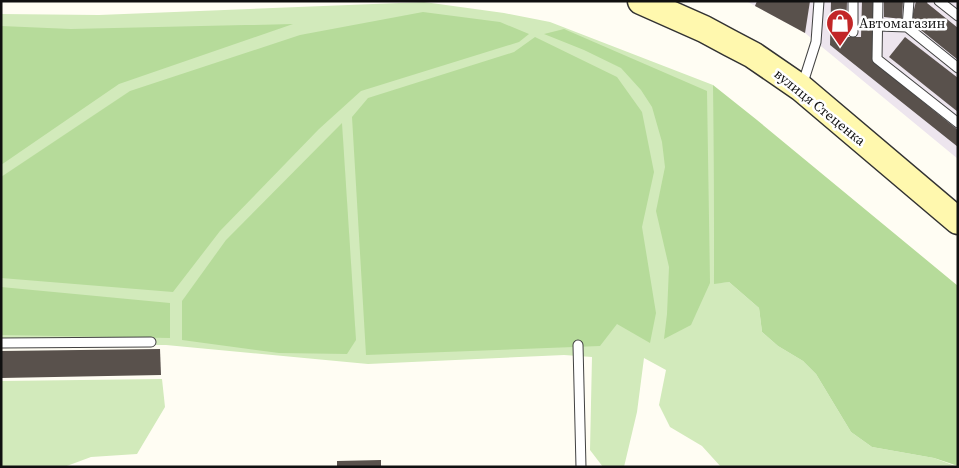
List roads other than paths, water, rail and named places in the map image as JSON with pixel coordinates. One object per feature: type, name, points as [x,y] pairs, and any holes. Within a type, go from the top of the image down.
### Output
[{"type":"main road","name":"вулиця Стеценка","points":[[654,4],[753,55],[801,88],[958,221]]},
{"type":"lane","points":[[801,88],[816,42],[819,1]]},
{"type":"lane","points":[[853,1],[854,32]]},
{"type":"lane","points":[[878,1],[877,59],[958,122]]},
{"type":"lane","points":[[907,27],[909,1]]},
{"type":"lane","points":[[939,1],[958,16]]},
{"type":"lane","points":[[878,26],[907,27],[958,68]]},
{"type":"lane","points":[[1,343],[151,342]]},
{"type":"lane","points":[[578,345],[581,467]]},
{"type":"place","name":"Автомагазин","points":[[840,47]]}]
